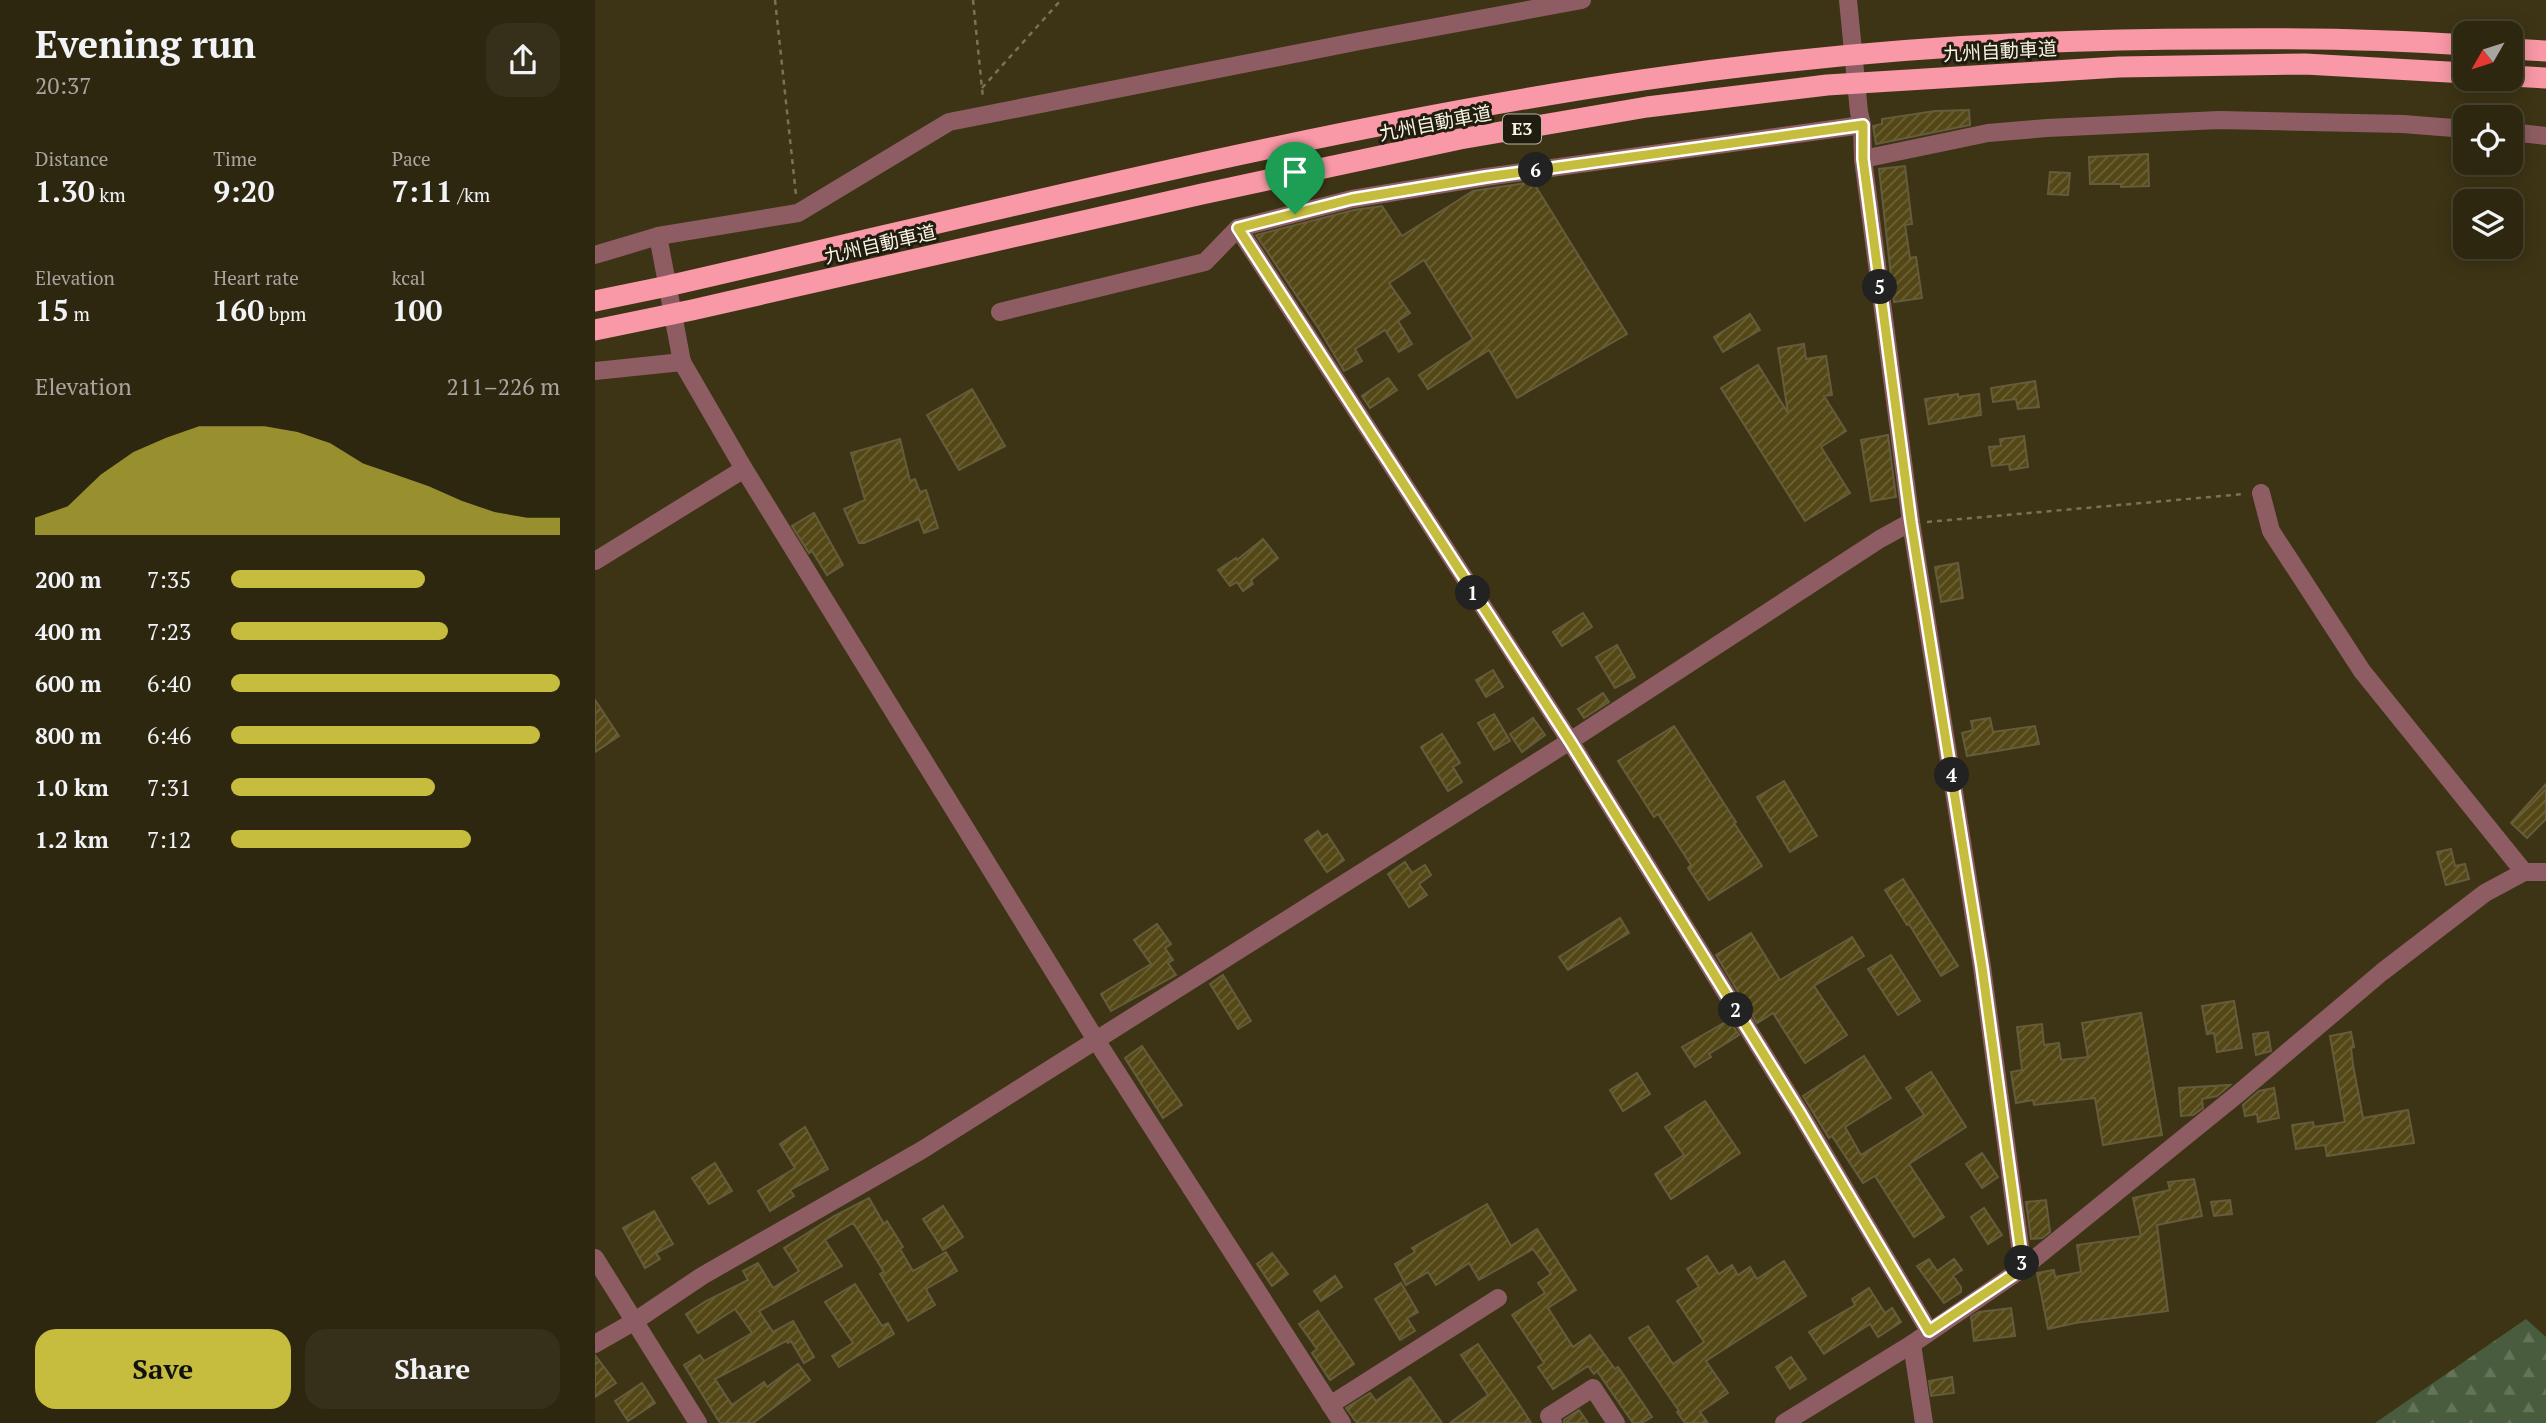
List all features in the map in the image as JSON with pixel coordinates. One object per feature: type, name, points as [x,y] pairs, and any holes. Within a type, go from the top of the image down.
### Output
[{"type":"highway","name":"九州自動車道","points":[[595,301],[1278,147],[1431,117],[1654,79],[1822,57],[1951,47],[2100,40],[2303,38],[2453,44]]},
{"type":"highway","points":[[2523,50],[2546,51]]},
{"type":"highway","name":"九州自動車道","points":[[595,330],[1460,139],[1647,107],[1828,85],[2119,67],[2305,64],[2453,72]]},
{"type":"highway","points":[[2523,77],[2546,78]]},
{"type":"street","points":[[595,255],[798,213],[949,122],[1581,0]]},
{"type":"street","points":[[1847,0],[1861,118],[1863,159],[1911,522],[1982,967],[2023,1268]]},
{"type":"street","points":[[1000,312],[1205,262],[1238,228],[1366,197],[1861,118]]},
{"type":"street","points":[[1863,159],[1988,133],[2073,127],[2220,120],[2390,123],[2453,127]]},
{"type":"street","points":[[2523,133],[2546,136]]},
{"type":"street","points":[[1238,228],[1570,741],[1800,1113],[1929,1331]]},
{"type":"street","points":[[659,243],[681,356],[744,469],[1096,1040],[1342,1423]]},
{"type":"street","points":[[595,370],[681,356]]},
{"type":"street","points":[[595,561],[744,469]]},
{"type":"street","points":[[2261,493],[2271,531],[2362,671],[2524,872]]},
{"type":"street","points":[[595,1344],[702,1276],[922,1150],[1911,522]]},
{"type":"street","points":[[1784,1423],[1912,1344],[2023,1268],[2074,1229],[2382,972],[2486,893],[2524,872],[2546,872]]},
{"type":"street","points":[[595,1258],[698,1423]]},
{"type":"street","points":[[1330,1405],[1498,1298]]},
{"type":"street","points":[[1912,1344],[1924,1423]]},
{"type":"street","points":[[1553,1423],[1549,1416],[1593,1388],[1616,1423]]},
{"type":"path","points":[[775,0],[798,213]]},
{"type":"path","points":[[973,0],[982,88],[1061,0]]},
{"type":"path","points":[[1911,522],[2261,493]]},
{"type":"green space","points":[[2526,1319],[2546,1337],[2546,1423],[2375,1423]]},
{"type":"building","points":[[1969,110],[1970,125],[1876,144],[1873,126],[1882,124],[1882,119],[1935,111]]},
{"type":"building","points":[[2148,154],[2149,186],[2090,184],[2089,157]]},
{"type":"building","points":[[1905,166],[1912,224],[1905,225],[1910,258],[1916,257],[1922,298],[1894,302],[1879,169]]},
{"type":"building","points":[[2050,172],[2070,173],[2068,195],[2048,194]]},
{"type":"building","points":[[1533,182],[1627,334],[1517,398],[1489,350],[1428,389],[1419,375],[1473,339],[1424,260],[1389,283],[1410,313],[1398,321],[1412,344],[1399,352],[1385,330],[1355,349],[1362,361],[1344,371],[1256,235],[1354,210],[1382,206],[1402,236],[1473,191]]},
{"type":"building","points":[[1750,314],[1760,330],[1723,352],[1714,337]]},
{"type":"building","points":[[1804,344],[1806,359],[1826,356],[1832,395],[1824,396],[1846,431],[1821,447],[1850,493],[1805,521],[1721,388],[1758,365],[1788,413],[1778,348]]},
{"type":"building","points":[[1388,378],[1397,390],[1370,408],[1362,396]]},
{"type":"building","points":[[2035,381],[2039,407],[2018,409],[2016,399],[1993,402],[1991,388]]},
{"type":"building","points":[[972,389],[1005,446],[959,470],[927,415]]},
{"type":"building","points":[[1958,394],[1958,397],[1979,394],[1981,415],[1929,424],[1925,399]]},
{"type":"building","points":[[1888,435],[1896,497],[1871,501],[1861,440]]},
{"type":"building","points":[[2024,436],[2028,467],[2010,470],[2009,464],[1992,466],[1989,447],[2001,446],[2000,439]]},
{"type":"building","points":[[900,439],[910,481],[915,479],[920,492],[926,490],[938,528],[924,533],[919,519],[859,543],[844,509],[865,500],[851,453]]},
{"type":"building","points":[[814,513],[843,565],[827,575],[792,526]]},
{"type":"building","points":[[1263,539],[1278,558],[1251,580],[1253,584],[1243,591],[1237,582],[1230,586],[1218,570],[1236,558],[1237,560]]},
{"type":"building","points":[[1958,563],[1963,598],[1941,602],[1935,567]]},
{"type":"building","points":[[1583,613],[1592,627],[1562,646],[1553,632]]},
{"type":"building","points":[[1617,645],[1635,677],[1615,688],[1596,657]]},
{"type":"building","points":[[1493,670],[1503,687],[1486,697],[1476,680]]},
{"type":"building","points":[[1603,693],[1609,702],[1584,718],[1578,709]]},
{"type":"building","points":[[595,700],[619,736],[595,752]]},
{"type":"building","points":[[1494,714],[1510,741],[1494,750],[1478,723]]},
{"type":"building","points":[[1533,718],[1545,735],[1522,752],[1510,734]]},
{"type":"building","points":[[1990,718],[1993,732],[2035,726],[2039,744],[1967,756],[1962,733],[1973,730],[1971,721]]},
{"type":"building","points":[[1674,726],[1762,866],[1709,900],[1688,868],[1691,865],[1658,814],[1654,817],[1618,761]]},
{"type":"building","points":[[1442,734],[1460,763],[1453,767],[1462,782],[1448,791],[1421,747]]},
{"type":"building","points":[[1784,781],[1817,836],[1790,852],[1757,797]]},
{"type":"building","points":[[2546,784],[2546,819],[2527,838],[2511,823]]},
{"type":"building","points":[[1318,831],[1322,837],[1327,834],[1344,860],[1327,872],[1305,840]]},
{"type":"building","points":[[2451,849],[2455,866],[2465,864],[2469,879],[2446,885],[2437,852]]},
{"type":"building","points":[[1405,862],[1412,873],[1425,865],[1431,875],[1419,884],[1427,895],[1409,907],[1388,874]]},
{"type":"building","points":[[1903,879],[1958,966],[1941,976],[1885,890]]},
{"type":"building","points":[[1620,918],[1629,933],[1568,970],[1559,957]]},
{"type":"building","points":[[1157,924],[1171,944],[1165,948],[1173,960],[1168,963],[1176,975],[1111,1011],[1101,994],[1151,964],[1134,940]]},
{"type":"building","points":[[1751,933],[1780,980],[1852,937],[1864,956],[1814,986],[1847,1035],[1805,1063],[1773,1013],[1757,1023],[1716,955]]},
{"type":"building","points":[[1891,955],[1920,1001],[1898,1015],[1868,969]]},
{"type":"building","points":[[1223,975],[1251,1021],[1238,1029],[1210,984]]},
{"type":"building","points":[[2234,1001],[2242,1048],[2217,1052],[2214,1033],[2207,1034],[2202,1006]]},
{"type":"building","points":[[2141,1013],[2162,1135],[2103,1145],[2095,1098],[2034,1105],[2033,1100],[2016,1103],[2011,1072],[2022,1070],[2017,1027],[2042,1024],[2044,1045],[2059,1043],[2061,1060],[2088,1057],[2082,1023]]},
{"type":"building","points":[[1729,1020],[1739,1035],[1709,1054],[1711,1057],[1695,1067],[1682,1047]]},
{"type":"building","points":[[2268,1032],[2271,1051],[2256,1055],[2253,1034]]},
{"type":"building","points":[[2351,1032],[2353,1065],[2363,1118],[2408,1110],[2414,1143],[2327,1156],[2325,1145],[2296,1149],[2292,1125],[2313,1122],[2314,1127],[2345,1122],[2330,1036]]},
{"type":"building","points":[[1142,1046],[1182,1105],[1163,1118],[1125,1058]]},
{"type":"building","points":[[1864,1056],[1891,1098],[1845,1127],[1861,1155],[1924,1115],[1906,1088],[1931,1072],[1966,1127],[1909,1164],[1944,1217],[1914,1237],[1875,1176],[1863,1183],[1832,1136],[1829,1138],[1803,1096]]},
{"type":"building","points":[[1637,1073],[1650,1094],[1623,1111],[1610,1090]]},
{"type":"building","points":[[2230,1085],[2217,1096],[2202,1099],[2203,1108],[2193,1115],[2181,1116],[2179,1088]]},
{"type":"building","points":[[2274,1088],[2279,1118],[2258,1122],[2257,1114],[2245,1116],[2243,1105],[2259,1091]]},
{"type":"building","points":[[1705,1101],[1740,1153],[1671,1199],[1655,1174],[1684,1155],[1665,1127]]},
{"type":"building","points":[[805,1127],[828,1169],[790,1190],[794,1196],[770,1211],[758,1191],[795,1168],[780,1144]]},
{"type":"building","points":[[1982,1153],[1998,1177],[1982,1188],[1966,1164]]},
{"type":"building","points":[[715,1163],[732,1191],[709,1204],[692,1178]]},
{"type":"building","points":[[2194,1179],[2202,1216],[2157,1225],[2168,1311],[2048,1329],[2037,1273],[2054,1270],[2055,1277],[2081,1272],[2077,1245],[2141,1236],[2133,1198],[2170,1190],[2168,1182]]},
{"type":"building","points":[[869,1198],[884,1224],[887,1221],[903,1247],[900,1249],[913,1271],[946,1252],[957,1271],[926,1289],[935,1305],[908,1321],[880,1274],[884,1272],[854,1224],[851,1224],[825,1240],[842,1266],[759,1311],[773,1332],[793,1321],[814,1357],[804,1363],[791,1341],[786,1341],[715,1379],[732,1405],[764,1382],[767,1387],[798,1364],[810,1380],[753,1423],[720,1423],[684,1365],[700,1355],[704,1361],[752,1333],[735,1309],[698,1333],[686,1314],[748,1280],[743,1271],[758,1263],[773,1288],[799,1271],[784,1248],[834,1216]]},
{"type":"building","points":[[2046,1200],[2050,1232],[2042,1238],[2031,1239],[2026,1202]]},
{"type":"building","points":[[2230,1200],[2232,1214],[2214,1216],[2211,1202]]},
{"type":"building","points":[[1487,1204],[1511,1246],[1537,1229],[1576,1290],[1548,1308],[1573,1347],[1590,1335],[1615,1369],[1618,1367],[1652,1417],[1642,1423],[1633,1423],[1597,1371],[1594,1374],[1588,1366],[1553,1389],[1538,1367],[1544,1363],[1512,1315],[1545,1293],[1538,1283],[1551,1274],[1533,1249],[1479,1280],[1469,1263],[1436,1285],[1428,1272],[1406,1285],[1395,1264],[1415,1252],[1412,1248]]},
{"type":"building","points":[[943,1206],[963,1237],[943,1250],[923,1219]]},
{"type":"building","points":[[1984,1208],[2002,1235],[1988,1244],[1971,1217]]},
{"type":"building","points":[[654,1211],[673,1244],[656,1253],[660,1259],[645,1268],[623,1228]]},
{"type":"building","points":[[1272,1253],[1288,1274],[1272,1286],[1257,1264]]},
{"type":"building","points":[[1707,1256],[1719,1274],[1732,1265],[1738,1275],[1750,1267],[1757,1279],[1784,1261],[1806,1296],[1706,1361],[1728,1393],[1700,1412],[1708,1423],[1685,1423],[1629,1338],[1648,1326],[1673,1364],[1704,1342],[1677,1301],[1699,1287],[1687,1269]]},
{"type":"building","points":[[1929,1259],[1937,1271],[1954,1259],[1962,1270],[1953,1276],[1961,1287],[1961,1292],[1944,1303],[1917,1266]]},
{"type":"building","points":[[1335,1276],[1342,1287],[1321,1301],[1314,1291]]},
{"type":"building","points":[[1401,1283],[1418,1312],[1407,1318],[1415,1331],[1400,1340],[1375,1299]]},
{"type":"building","points":[[855,1284],[882,1326],[888,1323],[894,1334],[839,1367],[832,1356],[853,1343],[825,1302]]},
{"type":"building","points":[[1869,1288],[1885,1313],[1892,1308],[1901,1322],[1878,1337],[1870,1324],[1824,1354],[1809,1332],[1855,1305],[1852,1299]]},
{"type":"building","points":[[2011,1308],[2015,1336],[1974,1341],[1971,1317],[1979,1312]]},
{"type":"building","points":[[1318,1311],[1354,1364],[1330,1380],[1312,1353],[1317,1349],[1299,1324]]},
{"type":"building","points":[[1478,1344],[1531,1423],[1450,1423],[1488,1395],[1461,1355]]},
{"type":"building","points":[[595,1355],[616,1383],[595,1397]]},
{"type":"building","points":[[1791,1357],[1806,1379],[1790,1389],[1776,1367]]},
{"type":"building","points":[[1410,1377],[1442,1423],[1357,1423],[1346,1408],[1370,1393],[1376,1401]]},
{"type":"building","points":[[1952,1377],[1954,1393],[1931,1396],[1929,1381]]},
{"type":"building","points":[[642,1383],[655,1403],[628,1421],[615,1401]]},
{"type":"building","points":[[1579,1410],[1588,1423],[1564,1423],[1564,1420]]},
{"type":"route","points":[[1863,125],[1863,159],[1911,522],[1982,967],[2023,1268],[1929,1331],[1800,1113],[1570,741],[1238,228],[1295,214],[1352,199],[1486,177],[1863,125]]}]
